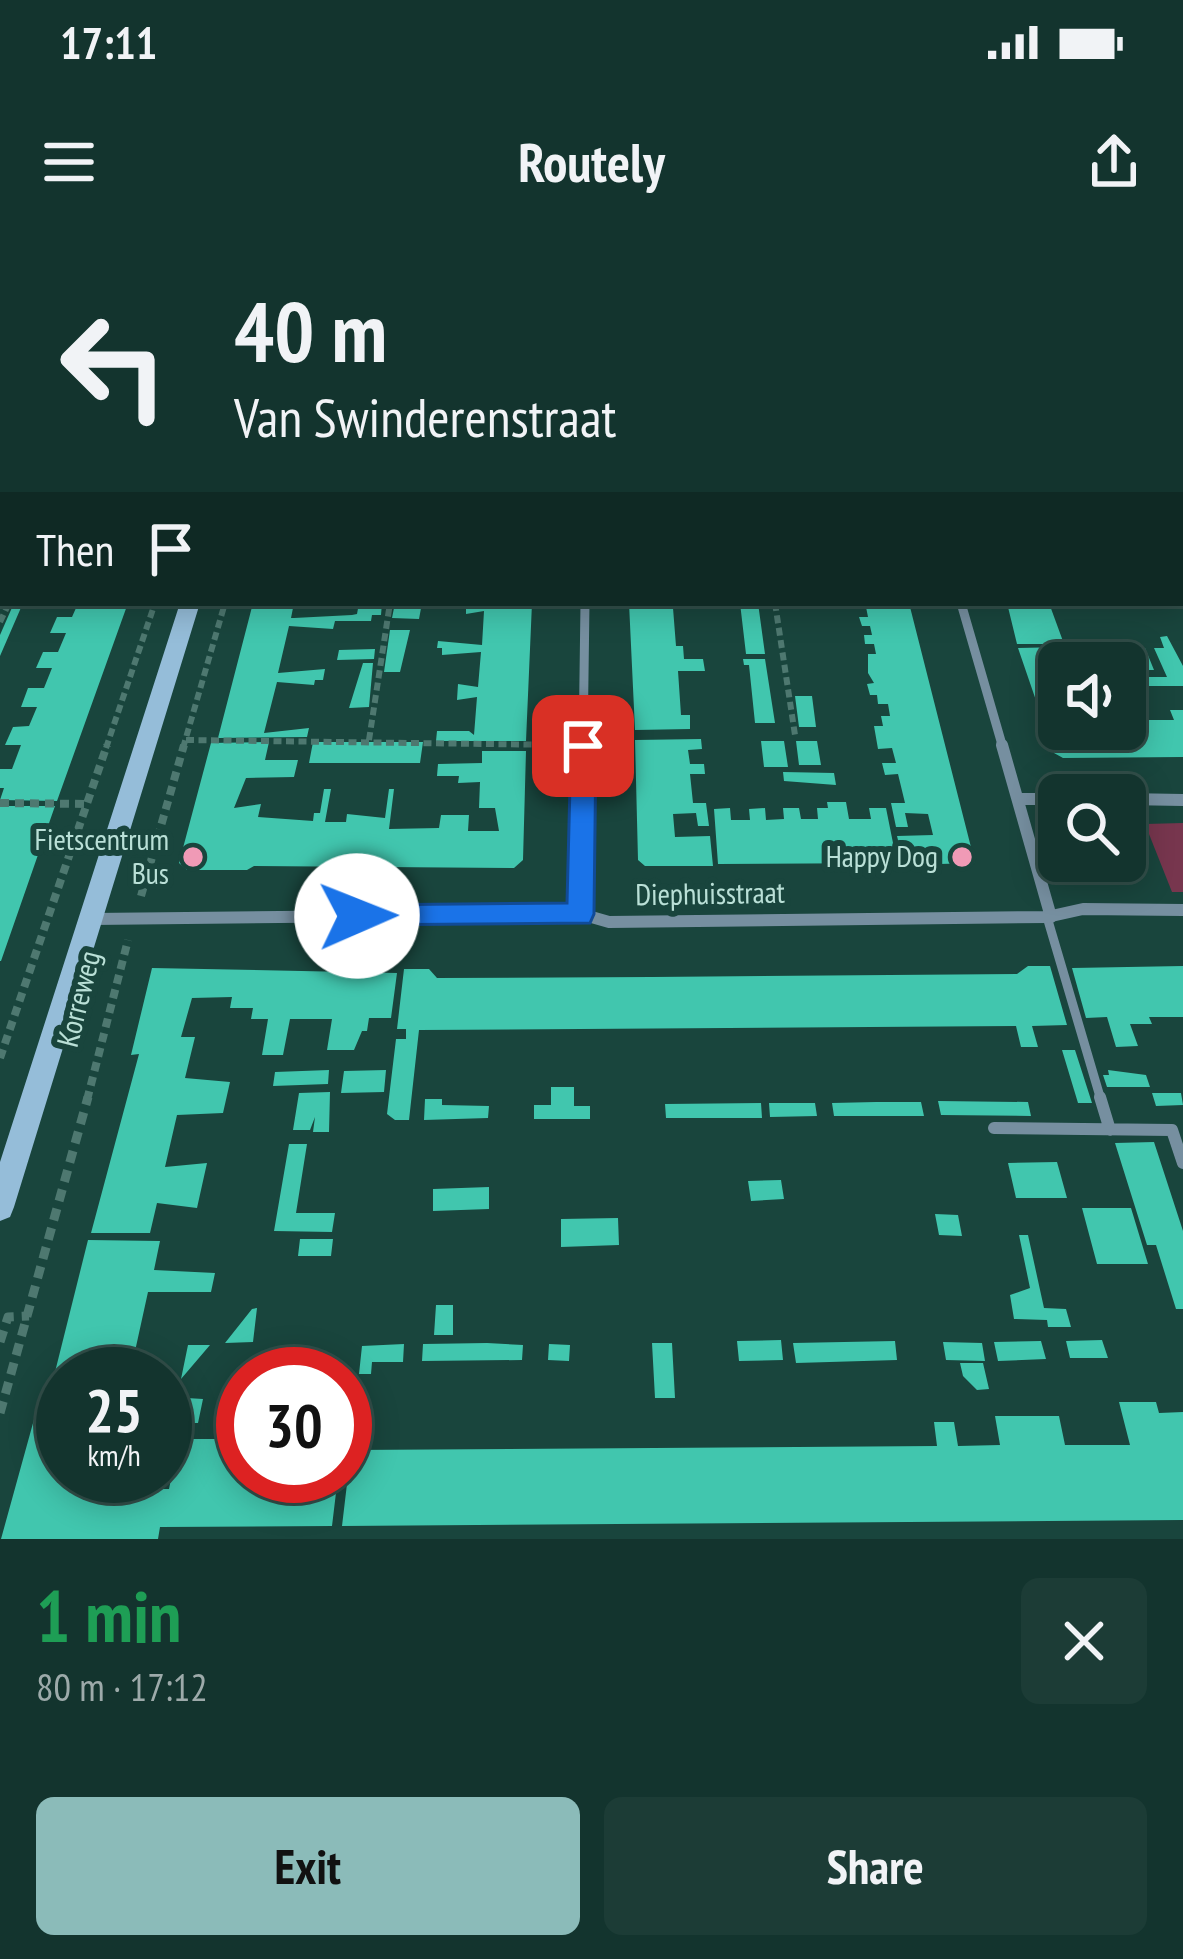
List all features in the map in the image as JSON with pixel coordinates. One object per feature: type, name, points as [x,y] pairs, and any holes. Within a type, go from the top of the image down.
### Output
[{"type":"street","name":"Korreweg","points":[[0,1207],[189,606]]},
{"type":"street","points":[[580,914],[586,606]]},
{"type":"street","points":[[962,606],[1049,917]]},
{"type":"street","points":[[1018,799],[1038,799]]},
{"type":"street","points":[[1146,799],[1183,800]]},
{"type":"street","name":"Diephuisstraat","points":[[93,919],[580,914],[609,922],[1049,917],[1082,909],[1183,910]]},
{"type":"lane","points":[[1049,917],[1110,1130]]},
{"type":"lane","points":[[994,1128],[1172,1130],[1183,1163]]},
{"type":"path","name":"Korreweg","points":[[0,1058],[154,606]]},
{"type":"path","name":"Korreweg","points":[[0,1413],[224,606]]},
{"type":"path","points":[[369,740],[390,606]]},
{"type":"path","points":[[775,606],[795,735]]},
{"type":"path","points":[[148,740],[583,746]]},
{"type":"path","points":[[0,803],[89,804]]},
{"type":"path","points":[[0,1342],[8,1317],[28,1316]]},
{"type":"shaded area","points":[[1183,823],[1183,892],[1172,892],[1146,824]]},
{"type":"building","points":[[13,606],[22,606],[0,656],[0,635]]},
{"type":"building","points":[[127,606],[57,801],[0,800],[4,788],[0,788],[0,769],[12,769],[21,745],[5,745],[13,727],[29,726],[37,707],[21,707],[28,688],[44,688],[52,668],[36,668],[43,652],[58,652],[66,633],[50,633],[57,617],[72,617],[76,608]]},
{"type":"building","points":[[252,606],[293,606],[294,618],[352,615],[358,606],[382,606],[381,615],[372,615],[371,621],[335,621],[333,629],[289,626],[278,673],[325,669],[323,680],[315,680],[314,685],[277,682],[264,733],[309,728],[307,737],[218,738]]},
{"type":"building","points":[[394,606],[421,606],[419,619],[392,618]]},
{"type":"building","points":[[466,606],[532,606],[526,741],[436,741],[437,731],[474,735],[477,697],[457,700],[458,684],[478,687],[481,652],[442,655],[442,648],[437,648],[438,641],[482,645],[484,611],[466,614]]},
{"type":"building","points":[[629,606],[680,606],[673,608],[676,646],[683,646],[684,659],[703,659],[705,671],[678,671],[681,715],[690,715],[690,729],[635,730]]},
{"type":"building","points":[[740,606],[758,606],[765,654],[746,654]]},
{"type":"building","points":[[910,606],[975,863],[904,865],[897,836],[933,835],[928,814],[905,813],[908,827],[896,827],[891,803],[905,803],[898,774],[885,775],[882,763],[896,763],[892,748],[878,749],[874,726],[883,726],[881,716],[890,716],[888,704],[878,704],[867,684],[874,683],[868,673],[868,654],[876,654],[874,644],[865,644],[864,635],[872,635],[870,626],[862,626],[859,617],[868,617],[866,607]]},
{"type":"building","points":[[1008,606],[1050,606],[1063,642],[1017,644]]},
{"type":"building","points":[[390,630],[410,630],[400,672],[384,672]]},
{"type":"building","points":[[1167,636],[1183,666],[1183,686],[1149,686],[1146,677],[1167,677],[1154,648],[1164,648],[1160,637]]},
{"type":"building","points":[[1018,648],[1038,648],[1038,706]]},
{"type":"building","points":[[375,649],[374,659],[337,660],[339,650]]},
{"type":"building","points":[[743,659],[765,659],[775,723],[755,723],[749,665]]},
{"type":"building","points":[[363,663],[373,663],[369,707],[349,708]]},
{"type":"building","points":[[795,696],[812,696],[816,727],[799,727]]},
{"type":"building","points":[[1170,710],[1183,710],[1183,757],[1063,758],[1054,753],[1146,750],[1146,720],[1174,720]]},
{"type":"building","points":[[701,739],[702,749],[688,750],[690,764],[704,764],[705,774],[690,774],[693,803],[706,803],[709,826],[698,826],[696,813],[673,814],[675,837],[710,836],[713,866],[645,866],[638,860],[635,740]]},
{"type":"building","points":[[761,741],[784,741],[788,767],[764,767]]},
{"type":"building","points":[[796,741],[817,741],[821,765],[799,765]]},
{"type":"building","points":[[269,742],[265,760],[298,760],[294,777],[246,778],[234,808],[261,804],[258,817],[313,821],[314,813],[320,813],[324,789],[331,789],[325,822],[346,822],[347,814],[385,818],[389,789],[394,789],[389,829],[439,828],[441,815],[469,815],[468,831],[499,831],[495,808],[479,808],[480,782],[458,783],[459,776],[437,776],[438,764],[482,763],[482,751],[526,751],[523,860],[514,868],[187,870],[179,863],[211,743]]},
{"type":"building","points":[[313,742],[423,742],[420,763],[309,763]]},
{"type":"building","points":[[783,772],[834,773],[836,785],[784,781]]},
{"type":"building","points":[[827,802],[846,802],[849,819],[871,819],[869,808],[886,808],[897,863],[718,864],[714,809],[730,808],[731,820],[750,820],[749,809],[765,808],[766,820],[784,819],[783,808],[799,808],[801,819],[818,819],[817,808],[828,808]]},
{"type":"building","points":[[0,806],[55,806],[1,961],[0,961]]},
{"type":"building","points":[[1028,966],[1050,966],[1067,1025],[1032,1026],[1038,1047],[1021,1047],[1016,1026],[419,1030],[409,1120],[395,1120],[387,1114],[396,1039],[406,1039],[406,1029],[397,1029],[404,969],[429,969],[437,978],[652,977],[1017,974]]},
{"type":"building","points":[[1183,966],[1183,1017],[1149,1017],[1152,1024],[1130,1024],[1138,1046],[1116,1047],[1107,1017],[1086,1018],[1072,968]]},
{"type":"building","points":[[152,968],[397,973],[391,1018],[369,1018],[367,1031],[362,1031],[354,1050],[327,1050],[332,1019],[290,1019],[283,1055],[262,1055],[268,1019],[251,1019],[253,1008],[230,1008],[232,997],[192,998],[181,1037],[195,1037],[185,1078],[230,1082],[223,1113],[177,1115],[165,1167],[207,1163],[197,1208],[157,1203],[150,1233],[91,1233],[139,1054],[131,1055]]},
{"type":"building","points":[[1062,1050],[1075,1050],[1092,1103],[1078,1103]]},
{"type":"building","points":[[329,1070],[328,1084],[273,1086],[275,1072]]},
{"type":"building","points":[[386,1070],[384,1092],[341,1093],[344,1071]]},
{"type":"building","points":[[1108,1070],[1146,1075],[1150,1087],[1107,1087],[1103,1075],[1109,1075]]},
{"type":"building","points":[[551,1087],[574,1087],[574,1106],[590,1106],[590,1119],[534,1119],[534,1105],[551,1105]]},
{"type":"building","points":[[330,1092],[329,1132],[313,1132],[315,1117],[310,1130],[293,1130],[299,1093]]},
{"type":"building","points":[[1152,1093],[1181,1093],[1183,1105],[1156,1106]]},
{"type":"building","points":[[425,1099],[442,1099],[442,1105],[489,1106],[488,1118],[424,1120]]},
{"type":"building","points":[[938,1101],[1028,1102],[1031,1116],[941,1115]]},
{"type":"building","points":[[921,1102],[924,1116],[834,1116],[832,1103]]},
{"type":"building","points":[[761,1103],[762,1118],[666,1118],[665,1104]]},
{"type":"building","points":[[769,1103],[815,1103],[817,1116],[770,1117]]},
{"type":"building","points":[[1154,1142],[1183,1231],[1183,1309],[1176,1309],[1156,1245],[1147,1245],[1115,1143]]},
{"type":"building","points":[[289,1144],[307,1144],[296,1213],[335,1213],[332,1232],[274,1231]]},
{"type":"building","points":[[1057,1162],[1067,1198],[1016,1198],[1008,1163]]},
{"type":"building","points":[[781,1180],[784,1199],[751,1201],[748,1181]]},
{"type":"building","points":[[489,1187],[489,1209],[433,1211],[433,1189]]},
{"type":"building","points":[[1082,1208],[1131,1208],[1148,1264],[1097,1264]]},
{"type":"building","points":[[935,1214],[958,1215],[962,1236],[939,1235]]},
{"type":"building","points":[[618,1218],[619,1245],[561,1247],[561,1219]]},
{"type":"building","points":[[1019,1235],[1028,1235],[1044,1308],[1066,1309],[1071,1327],[1014,1319],[1010,1295],[1030,1288]]},
{"type":"building","points":[[300,1239],[333,1239],[331,1256],[298,1256]]},
{"type":"building","points":[[88,1240],[160,1241],[154,1270],[215,1273],[211,1292],[148,1292],[136,1347],[61,1347]]},
{"type":"building","points":[[436,1305],[453,1305],[453,1335],[434,1335]]},
{"type":"building","points":[[257,1308],[253,1342],[225,1343],[252,1309]]},
{"type":"building","points":[[781,1340],[783,1360],[739,1361],[737,1341]]},
{"type":"building","points":[[1102,1340],[1108,1358],[1070,1358],[1066,1341]]},
{"type":"building","points":[[895,1341],[897,1360],[796,1363],[793,1343]]},
{"type":"building","points":[[1041,1341],[1046,1359],[998,1361],[994,1342]]},
{"type":"building","points":[[943,1342],[982,1343],[985,1361],[946,1360]]},
{"type":"building","points":[[652,1343],[672,1343],[675,1398],[655,1398]]},
{"type":"building","points":[[404,1344],[403,1362],[372,1362],[372,1347],[362,1346]]},
{"type":"building","points":[[423,1344],[523,1345],[522,1360],[422,1361]]},
{"type":"building","points":[[549,1344],[570,1345],[569,1361],[548,1360]]},
{"type":"building","points":[[210,1345],[192,1366],[192,1347],[188,1347]]},
{"type":"building","points":[[960,1363],[983,1363],[989,1389],[977,1390],[963,1376]]},
{"type":"building","points":[[192,1398],[203,1399],[198,1423],[192,1423]]},
{"type":"building","points":[[1119,1402],[1156,1402],[1159,1413],[1183,1412],[1183,1520],[342,1526],[345,1503],[372,1503],[372,1450],[937,1446],[934,1422],[954,1422],[958,1446],[1000,1445],[995,1416],[1059,1416],[1065,1445],[1130,1445]]},
{"type":"building","points":[[36,1412],[36,1503],[192,1503],[192,1439],[216,1439],[216,1503],[335,1503],[332,1526],[160,1527],[158,1539],[1,1539]]},
{"type":"place","name":"Fietscentrum Bus","points":[[193,857]]},
{"type":"place","name":"Happy Dog","points":[[962,857]]},
{"type":"route","points":[[357,916],[580,914],[583,746]]}]
